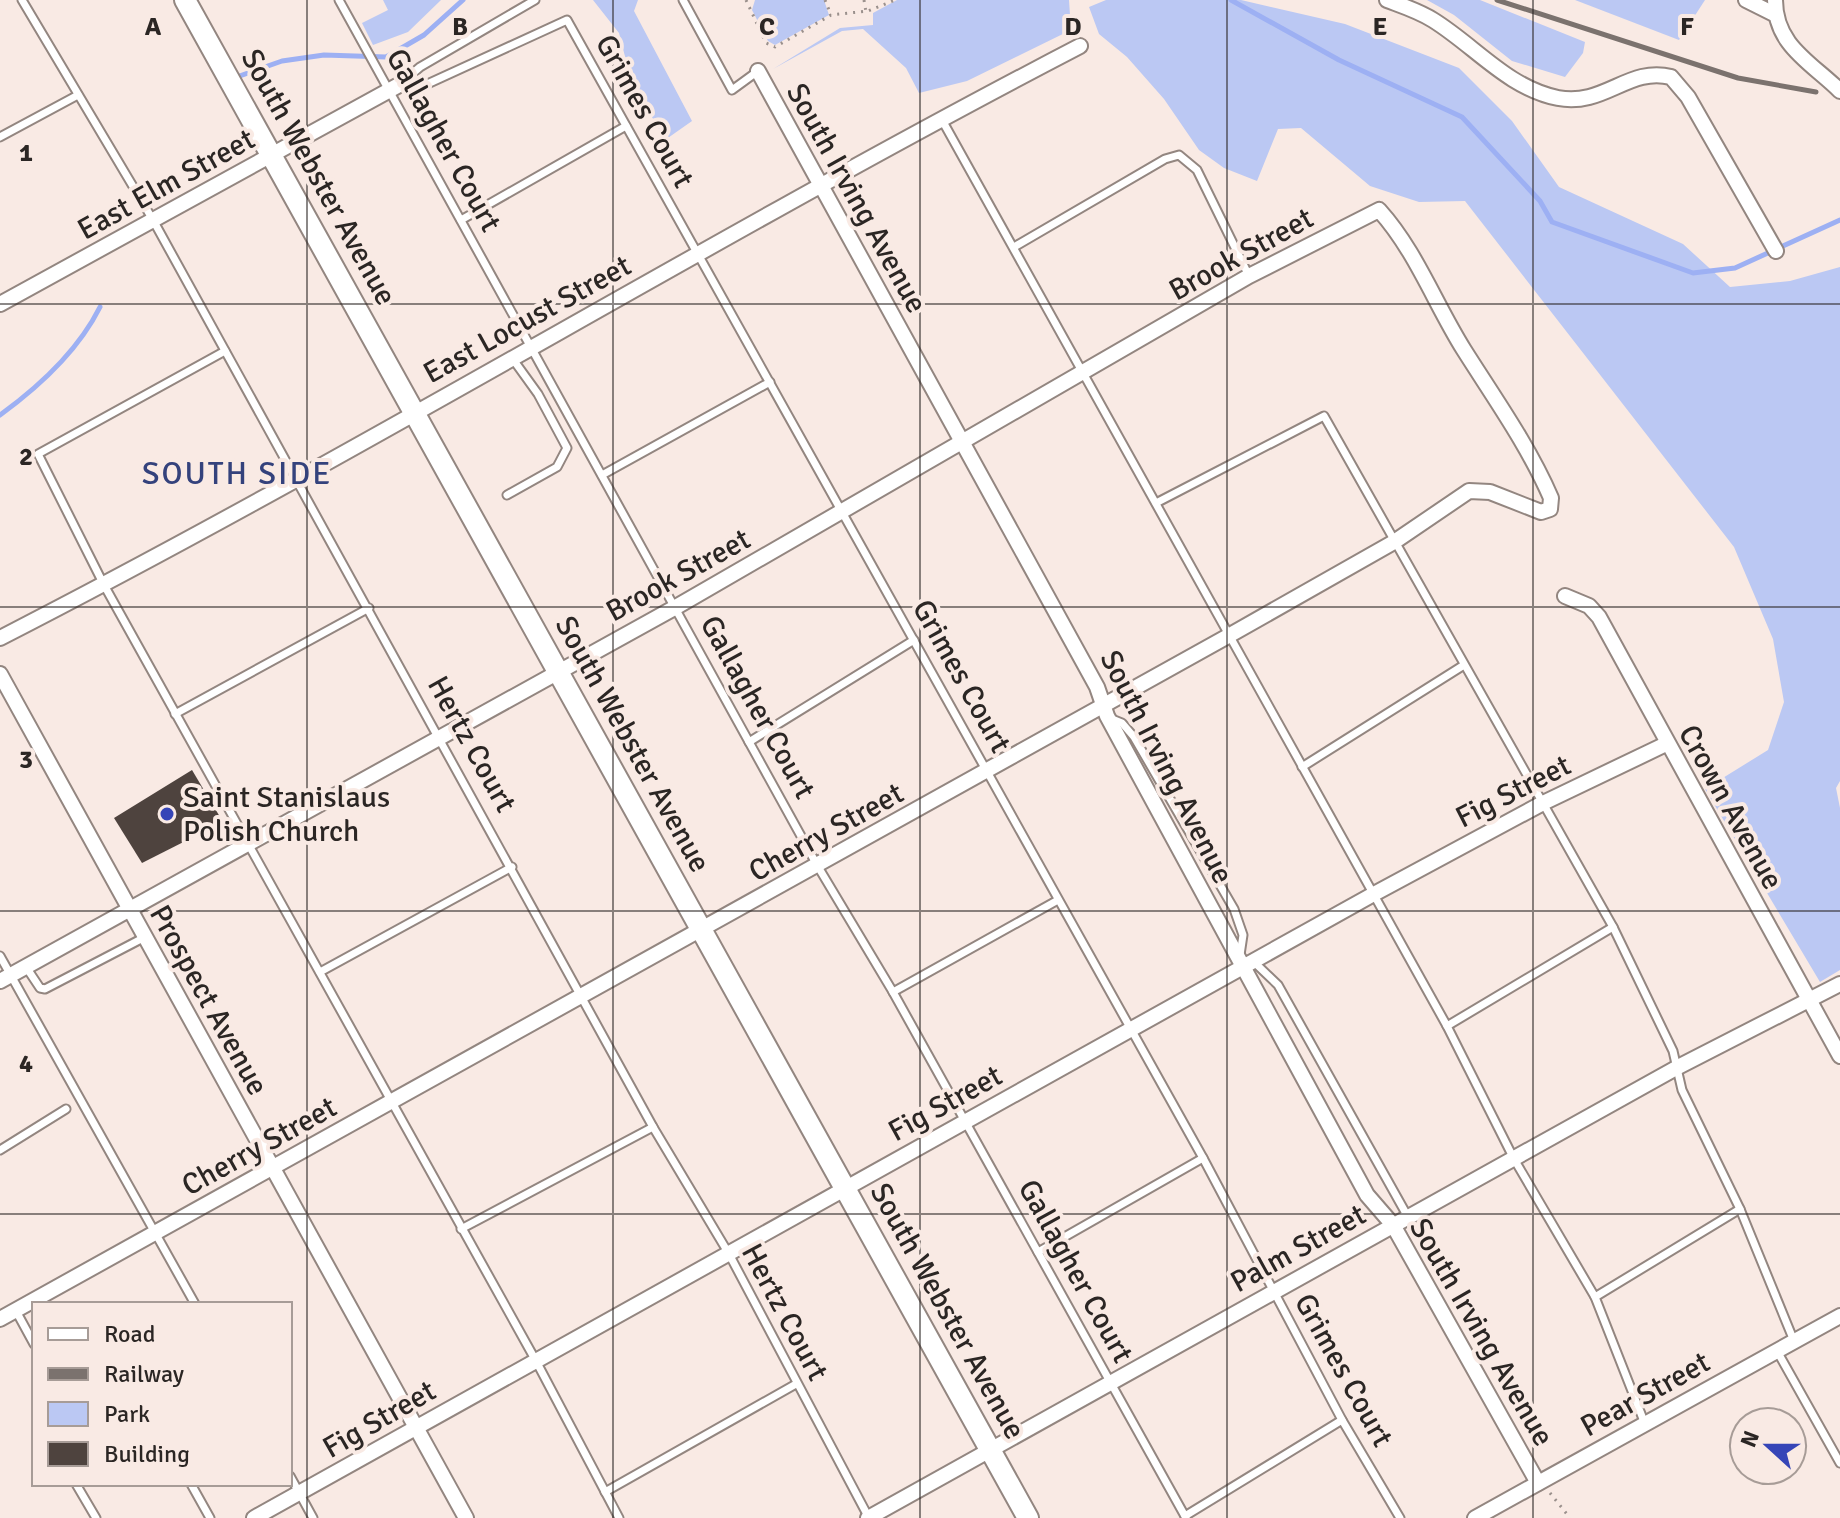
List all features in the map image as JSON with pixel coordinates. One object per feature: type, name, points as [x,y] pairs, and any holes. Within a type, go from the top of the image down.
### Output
[{"type":"street","name":"South Webster Avenue","points":[[185,0],[274,155],[1028,1518]]},
{"type":"street","points":[[1387,0],[1433,20],[1518,84],[1546,95],[1582,100],[1596,98],[1646,74],[1671,77],[1688,97],[1776,251]]},
{"type":"street","points":[[1746,0],[1775,7],[1788,43],[1837,86]]},
{"type":"street","name":"East Locust Street","points":[[0,638],[104,585],[941,118],[1080,46]]},
{"type":"street","name":"South Irving Avenue","points":[[758,71],[1097,687],[1104,712],[1245,964],[1367,1195],[1393,1225],[1538,1483]]},
{"type":"street","name":"East Elm Street","points":[[0,304],[393,88]]},
{"type":"street","name":"Brook Street","points":[[5,978],[676,607],[1249,276],[1379,210],[1418,265],[1464,350],[1500,403],[1547,489],[1550,509]]},
{"type":"street","name":"Cherry Street","points":[[32,1302],[987,771],[1104,712],[1230,635],[1394,542],[1469,491],[1500,495],[1536,511],[1550,509]]},
{"type":"street","name":"Crown Avenue","points":[[1565,596],[1589,606],[1599,617],[1840,1056]]},
{"type":"street","name":"Prospect Avenue","points":[[0,674],[466,1518]]},
{"type":"street","name":"Fig Street","points":[[254,1518],[1245,964],[1543,803],[1666,744]]},
{"type":"street","name":"Palm Street","points":[[869,1518],[1678,1067],[1807,998],[1840,984]]},
{"type":"street","name":"Cherry Street","points":[[0,1319],[32,1302]]},
{"type":"street","name":"Pear Street","points":[[1475,1518],[1840,1316]]},
{"type":"lane","name":"Hertz Court","points":[[22,0],[153,220],[297,478],[653,1127],[729,1254],[869,1518]]},
{"type":"lane","name":"Gallagher Court","points":[[339,0],[380,77],[393,88],[461,220],[817,865],[893,992],[1185,1517]]},
{"type":"lane","points":[[393,88],[420,67],[535,0]]},
{"type":"lane","points":[[683,0],[732,90],[758,71]]},
{"type":"lane","name":"Grimes Court","points":[[393,88],[423,86],[567,20],[1203,1158],[1342,1420],[1400,1518]]},
{"type":"lane","points":[[0,137],[78,95]]},
{"type":"lane","points":[[941,118],[1447,1026],[1514,1159],[1595,1297],[1645,1424]]},
{"type":"lane","points":[[461,220],[626,126]]},
{"type":"lane","points":[[1014,247],[1165,159],[1179,155],[1197,170],[1249,276]]},
{"type":"lane","points":[[225,351],[38,454],[104,585],[536,1361],[619,1518]]},
{"type":"lane","points":[[507,495],[557,467],[567,448],[538,394],[512,358]]},
{"type":"lane","points":[[602,475],[770,382]]},
{"type":"lane","points":[[1156,503],[1324,416],[1613,927],[1678,1067],[1682,1090],[1740,1209],[1794,1341]]},
{"type":"lane","points":[[175,714],[369,608]]},
{"type":"lane","points":[[749,742],[914,640]]},
{"type":"lane","points":[[1302,767],[1464,665]]},
{"type":"lane","points":[[320,972],[512,867]]},
{"type":"lane","points":[[893,992],[1058,900]]},
{"type":"lane","points":[[1447,1026],[1613,927]]},
{"type":"lane","points":[[26,967],[40,988],[45,989],[145,937]]},
{"type":"lane","points":[[0,956],[5,978],[194,1302]]},
{"type":"lane","points":[[1245,964],[1278,985],[1408,1217]]},
{"type":"lane","points":[[1321,1110],[1340,1100]]},
{"type":"lane","points":[[0,1150],[66,1109]]},
{"type":"lane","points":[[461,1229],[653,1127]]},
{"type":"lane","points":[[1038,1252],[1203,1158]]},
{"type":"lane","points":[[1595,1297],[1740,1209]]},
{"type":"lane","points":[[16,1311],[32,1340]]},
{"type":"lane","points":[[1777,1351],[1840,1463]]},
{"type":"lane","points":[[605,1492],[796,1384]]},
{"type":"lane","points":[[1185,1517],[1342,1420]]},
{"type":"lane","points":[[292,1480],[313,1518]]},
{"type":"lane","points":[[77,1486],[96,1518]]},
{"type":"lane","points":[[192,1486],[210,1518]]},
{"type":"path","points":[[746,0],[766,43],[775,47],[831,15],[866,12],[895,0]]},
{"type":"path","points":[[825,0],[831,15]]},
{"type":"path","points":[[864,0],[866,12]]},
{"type":"path","points":[[1538,1483],[1570,1518]]},
{"type":"green space","points":[[383,0],[441,0],[408,32],[373,45],[362,23],[388,10]]},
{"type":"green space","points":[[593,0],[638,0],[634,11],[692,121],[665,140],[631,80],[619,33]]},
{"type":"green space","points":[[755,0],[824,0],[829,15],[775,45],[768,41],[752,10]]},
{"type":"green space","points":[[897,0],[1069,0],[1071,30],[967,81],[919,93],[906,68],[863,29],[842,31],[773,69],[840,28],[873,25],[873,13]]},
{"type":"green space","points":[[1106,0],[1241,0],[1345,24],[1459,68],[1512,121],[1559,187],[1683,244],[1730,287],[1790,281],[1840,267],[1840,781],[1836,788],[1840,808],[1840,970],[1820,982],[1705,789],[1768,750],[1784,702],[1773,639],[1734,547],[1465,201],[1419,202],[1370,186],[1301,128],[1278,129],[1257,181],[1224,168],[1199,150],[1164,99],[1127,57],[1099,34],[1089,7]]},
{"type":"green space","points":[[1427,0],[1480,0],[1585,42],[1583,53],[1565,77],[1512,61],[1454,15]]},
{"type":"green space","points":[[1575,0],[1705,0],[1679,40]]},
{"type":"building","points":[[192,770],[223,822],[142,863],[114,818]]},
{"type":"waterway","points":[[234,78],[282,61],[324,55],[386,57],[424,35],[463,0]]},
{"type":"waterway","points":[[1231,0],[1339,60],[1462,117],[1540,201],[1552,222],[1693,273],[1735,268],[1840,220]]},
{"type":"waterway","points":[[0,415],[57,367],[81,338],[100,307]]},
{"type":"railway","points":[[1497,0],[1738,78],[1816,92]]},
{"type":"place","name":"Saint Stanislaus Polish Church","points":[[167,814]]},
{"type":"district","name":"SOUTH SIDE","points":[[237,473]]}]
